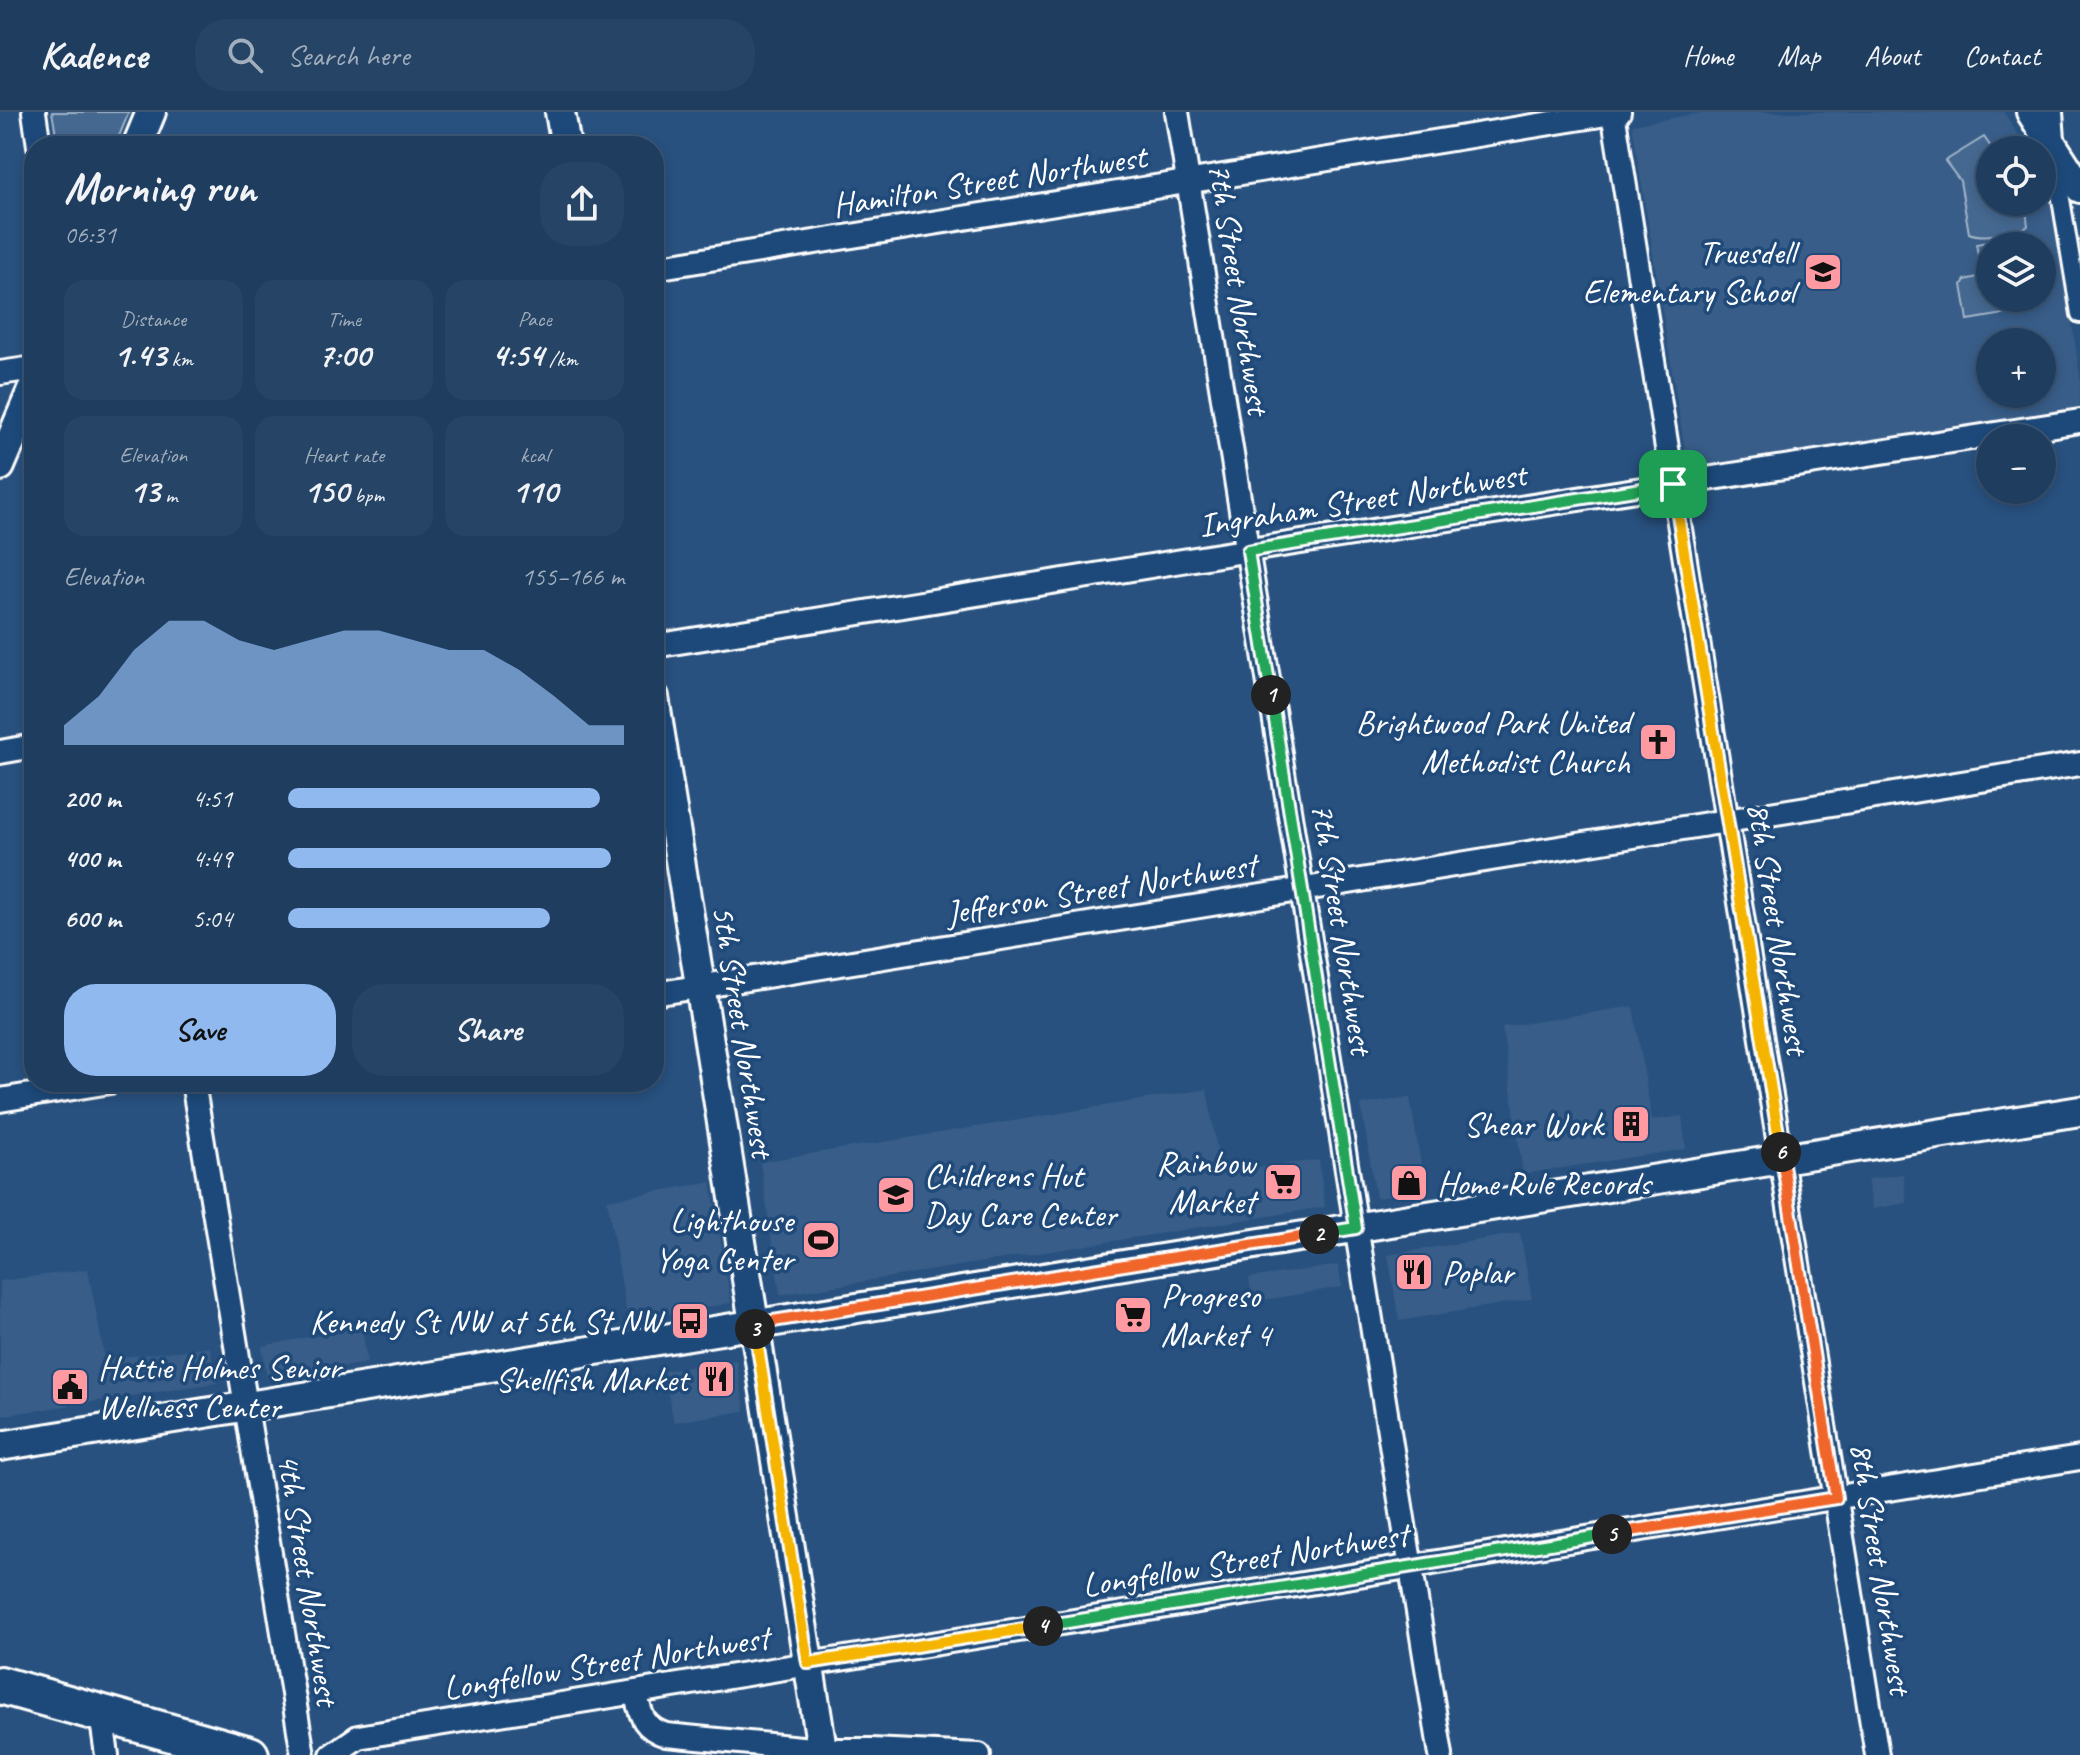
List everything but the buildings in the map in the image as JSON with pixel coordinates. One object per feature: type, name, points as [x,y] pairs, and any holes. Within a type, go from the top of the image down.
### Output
[{"type":"main road","points":[[0,1685],[250,1755]]},
{"type":"street","points":[[34,112],[38,136]]},
{"type":"street","points":[[141,136],[151,112]]},
{"type":"street","points":[[560,112],[564,136]]},
{"type":"street","name":"7th Street Northwest","points":[[1177,112],[1441,1755]]},
{"type":"street","name":"Hamilton Street Northwest","points":[[664,266],[1615,112]]},
{"type":"street","name":"8th Street Northwest","points":[[1615,112],[1877,1755]]},
{"type":"street","points":[[2031,112],[2080,188]]},
{"type":"street","points":[[2054,112],[2060,193],[2080,314]]},
{"type":"street","points":[[0,373],[24,369]]},
{"type":"street","points":[[0,466],[24,410]]},
{"type":"street","name":"Ingraham Street Northwest","points":[[664,644],[2080,421]]},
{"type":"street","points":[[0,752],[24,748]]},
{"type":"street","name":"5th Street Northwest","points":[[664,760],[823,1752]]},
{"type":"street","name":"Jefferson Street Northwest","points":[[664,992],[2080,764]]},
{"type":"street","points":[[0,1100],[49,1092]]},
{"type":"street","name":"4th Street Northwest","points":[[195,1092],[303,1755]]},
{"type":"street","points":[[0,1446],[2080,1111]]},
{"type":"street","name":"Longfellow Street Northwest","points":[[332,1755],[358,1737],[2080,1458]]},
{"type":"street","points":[[635,1692],[645,1724],[666,1735],[823,1752],[871,1750],[979,1755]]},
{"type":"street","points":[[101,1714],[107,1755]]},
{"type":"shaded area","points":[[52,112],[129,112],[119,136],[56,136]]},
{"type":"shaded area","name":"Truesdell Elementary School","points":[[1706,112],[2004,112],[2019,136],[1976,136],[1976,216],[2055,216],[2080,375],[2080,410],[1688,469],[1632,125]]},
{"type":"shaded area","points":[[1976,142],[1976,216],[2027,216],[2028,226],[2011,232],[1969,233],[1960,181],[1945,161]]},
{"type":"shaded area","points":[[1976,277],[1976,312],[2016,312],[1968,320],[1962,285],[1965,280]]},
{"type":"shaded area","points":[[1633,1006],[1652,1120],[1682,1116],[1686,1149],[1523,1174],[1502,1027]]},
{"type":"shaded area","points":[[1207,1089],[1221,1172],[1319,1160],[1325,1207],[780,1295],[760,1162]]},
{"type":"shaded area","points":[[1410,1097],[1425,1190],[1376,1198],[1361,1105]]},
{"type":"shaded area","points":[[1903,1174],[1907,1203],[1872,1209],[1868,1179]]},
{"type":"shaded area","points":[[711,1182],[731,1303],[628,1321],[607,1200]]},
{"type":"shaded area","points":[[1520,1233],[1532,1299],[1399,1321],[1388,1255]]},
{"type":"shaded area","points":[[1338,1265],[1342,1287],[1252,1302],[1249,1278]]},
{"type":"shaded area","points":[[88,1269],[105,1359],[210,1347],[217,1383],[0,1416],[0,1281]]},
{"type":"shaded area","points":[[362,1327],[367,1363],[267,1379],[262,1346]]},
{"type":"shaded area","points":[[736,1360],[745,1411],[674,1422],[663,1371]]},
{"type":"place","name":"Truesdell Elementary School","points":[[1823,272]]},
{"type":"place","name":"Brightwood Park United Methodist Church","points":[[1658,742]]},
{"type":"place","name":"Shear Work","points":[[1631,1124]]},
{"type":"place","name":"Rainbow Market","points":[[1283,1182]]},
{"type":"place","name":"Home Rule Records","points":[[1409,1183]]},
{"type":"place","name":"Childrens Hut Day Care Center","points":[[896,1195]]},
{"type":"place","name":"Lighthouse Yoga Center","points":[[821,1240]]},
{"type":"place","name":"Poplar","points":[[1414,1272]]},
{"type":"place","name":"Progreso Market 4","points":[[1133,1315]]},
{"type":"place","name":"Kennedy St NW at 5th St NW","points":[[690,1321]]},
{"type":"place","name":"Shellfish Market","points":[[716,1379]]},
{"type":"place","name":"Hattie Holmes Senior Wellness Center","points":[[70,1387]]},
{"type":"route","points":[[1673,484],[1836,1498],[808,1663],[754,1324],[1356,1228],[1248,551],[1673,484]]}]
